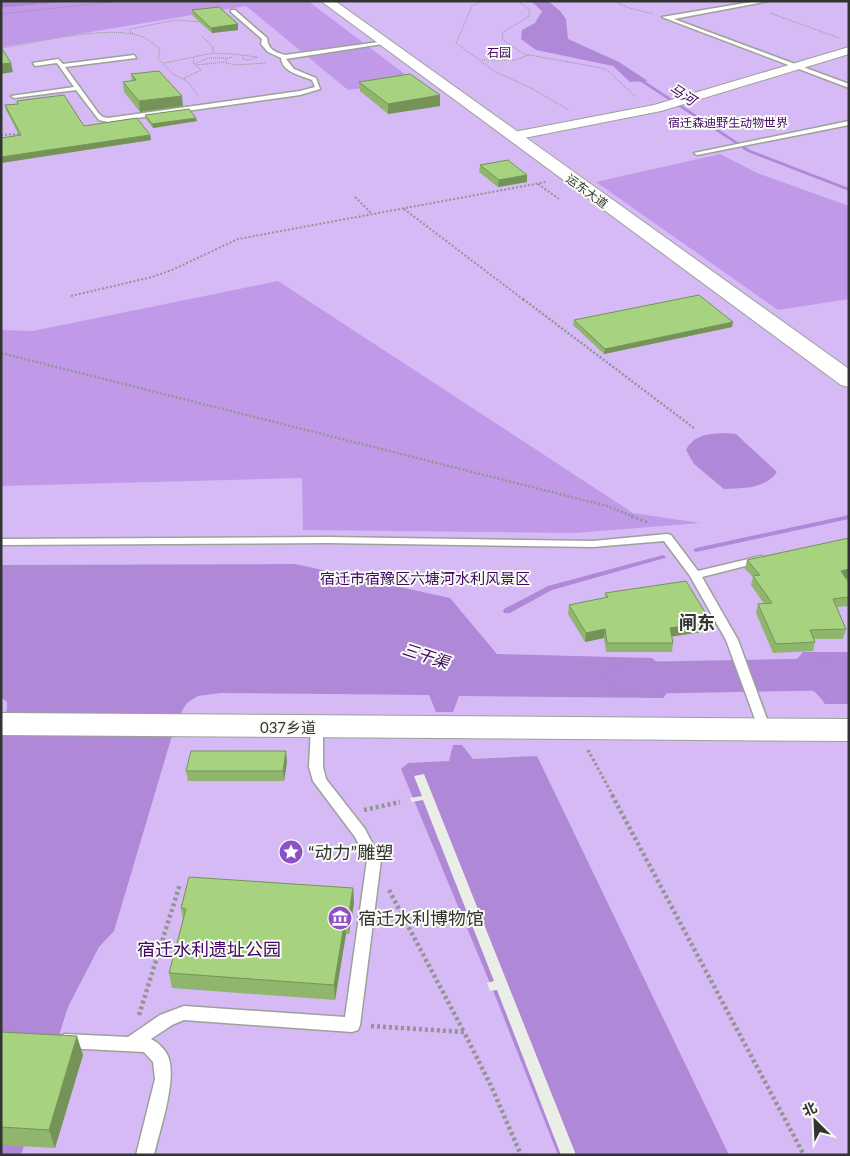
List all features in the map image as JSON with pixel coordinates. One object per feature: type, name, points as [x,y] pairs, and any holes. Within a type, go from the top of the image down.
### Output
[{"type":"main road","name":"运东大道","points":[[327,1],[849,380]]},
{"type":"main road","name":"037乡道","points":[[1,724],[576,728],[761,719],[849,730]]},
{"type":"street","points":[[514,136],[656,108],[849,50]]},
{"type":"lane","points":[[667,18],[767,1]]},
{"type":"lane","points":[[233,11],[265,39],[264,44],[268,49],[285,57],[386,43]]},
{"type":"lane","points":[[667,18],[849,86]]},
{"type":"lane","points":[[63,66],[134,57]]},
{"type":"lane","points":[[35,64],[58,61],[99,117],[108,120],[300,93],[318,88],[314,79],[292,71],[284,65],[283,60],[285,57]]},
{"type":"lane","points":[[14,96],[78,88]]},
{"type":"lane","points":[[697,153],[849,123]]},
{"type":"lane","points":[[1,542],[328,540],[593,544],[668,537],[695,575],[732,640],[761,719]]},
{"type":"lane","points":[[695,575],[772,557]]},
{"type":"lane","points":[[130,1044],[166,1020],[184,1013],[352,1025],[374,860],[347,813],[320,781],[316,767],[318,727]]},
{"type":"lane","points":[[48,1040],[148,1045],[161,1059],[163,1078],[145,1155]]},
{"type":"path","points":[[1,14],[120,1]]},
{"type":"path","points":[[483,1],[472,6],[456,43],[502,75],[560,104],[585,122]]},
{"type":"path","points":[[517,1],[529,8],[530,14],[502,34],[501,37],[513,48],[529,55],[602,68],[638,99]]},
{"type":"path","points":[[615,1],[626,7],[667,18]]},
{"type":"path","points":[[747,5],[840,39]]},
{"type":"path","points":[[134,34],[129,31],[130,29],[176,20],[205,22],[242,19]]},
{"type":"path","points":[[202,36],[212,47],[213,53]]},
{"type":"path","points":[[163,63],[213,53],[246,55],[259,57],[246,60],[242,55]]},
{"type":"path","points":[[194,64],[209,58],[231,58],[234,54]]},
{"type":"path","points":[[481,60],[488,58],[516,60],[529,55]]},
{"type":"path","points":[[194,57],[194,64]]},
{"type":"path","points":[[224,62],[227,58]]},
{"type":"path","points":[[197,66],[224,62],[236,65],[266,63]]},
{"type":"path","points":[[182,79],[200,72],[201,70],[194,64]]},
{"type":"path","points":[[1,135],[26,133]]},
{"type":"path","points":[[71,296],[152,277],[172,270],[238,239],[568,177]]},
{"type":"path","points":[[538,183],[559,199]]},
{"type":"path","points":[[355,197],[373,214]]},
{"type":"path","points":[[404,208],[694,428]]},
{"type":"path","points":[[576,338],[586,336]]},
{"type":"path","points":[[1,353],[607,506],[647,522],[668,537]]},
{"type":"path","points":[[576,728],[804,1155]]},
{"type":"path","points":[[347,813],[400,802]]},
{"type":"path","points":[[374,860],[492,1088],[521,1155]]},
{"type":"path","points":[[130,1044],[180,884]]},
{"type":"path","points":[[352,1025],[464,1032]]},
{"type":"green space","name":"宿迁市宿豫区六塘河水利风景区","points":[[1,1],[849,1],[849,1155],[1,1155]]},
{"type":"shaded area","points":[[75,1],[308,1],[414,81],[348,90],[246,6],[1,47],[1,8]]},
{"type":"shaded area","points":[[720,154],[757,173],[849,206],[849,299],[778,310],[596,182]]},
{"type":"shaded area","points":[[278,281],[633,513],[700,523],[575,533],[303,530],[302,478],[1,486],[1,330],[33,331]]},
{"type":"water","points":[[1,1],[75,1],[1,8]]},
{"type":"water","points":[[531,1],[548,1],[560,11],[566,19],[568,39],[619,62],[648,81],[630,82],[613,66],[536,50],[521,39],[522,30],[535,23],[542,11]]},
{"type":"water","points":[[724,433],[736,434],[777,472],[772,478],[760,485],[724,489],[694,464],[686,450],[697,438]]},
{"type":"water","points":[[295,564],[450,598],[497,654],[652,658],[666,670],[683,673],[685,682],[672,686],[663,698],[459,696],[453,712],[436,712],[429,695],[221,693],[198,696],[187,703],[171,739],[114,931],[99,947],[68,1007],[21,1155],[1,1155],[1,722],[7,710],[7,702],[1,697],[1,565]]},
{"type":"water","points":[[803,652],[849,652],[849,704],[825,704],[812,690],[797,683],[760,680],[755,665],[788,663],[794,661]]},
{"type":"water","points":[[453,745],[462,745],[473,759],[537,756],[729,1155],[558,1155],[494,993],[401,769],[408,763],[449,761]]},
{"type":"pier","points":[[424,774],[576,1155],[561,1155],[497,990],[490,991],[487,983],[494,981],[423,800],[412,802],[410,798],[422,796],[414,776]]},
{"type":"building","points":[[219,7],[238,24],[211,28],[192,10]]},
{"type":"building","points":[[1,47],[11,63],[1,64]]},
{"type":"building","points":[[159,71],[182,96],[139,101],[123,82],[136,80],[131,74]]},
{"type":"building","points":[[410,74],[440,95],[388,104],[359,82]]},
{"type":"building","points":[[64,95],[84,126],[137,118],[150,135],[1,157],[1,138],[21,135],[5,105],[18,104],[17,101]]},
{"type":"building","points":[[189,109],[196,118],[152,124],[145,115]]},
{"type":"building","points":[[508,160],[527,175],[499,180],[480,165]]},
{"type":"building","points":[[699,295],[733,322],[605,349],[574,320]]},
{"type":"building","points":[[849,538],[849,569],[841,571],[849,583],[849,597],[833,599],[846,629],[810,630],[815,642],[776,644],[758,604],[772,603],[753,576],[760,575],[747,560]]},
{"type":"building","points":[[686,581],[711,622],[670,628],[673,643],[607,643],[605,629],[586,633],[569,605],[608,597],[605,593]]},
{"type":"building","points":[[191,751],[286,751],[283,771],[186,771]]},
{"type":"building","points":[[189,877],[353,888],[348,919],[345,919],[334,985],[169,973],[186,909],[181,908]]},
{"type":"building","points":[[1,1032],[77,1036],[49,1130],[1,1127]]},
{"type":"waterway","name":"马河","points":[[636,77],[749,151],[849,190]]},
{"type":"waterway","points":[[696,550],[849,517]]},
{"type":"waterway","points":[[507,611],[550,588],[663,557]]},
{"type":"waterway","name":"三干渠","points":[[627,678],[849,674]]},
{"type":"place","name":"“动力”雕塑","points":[[291,852]]},
{"type":"place","name":"宿迁水利博物馆","points":[[340,918]]},
{"type":"district","name":"闸东","points":[[697,622]]},
{"type":"park label","name":"石园","points":[[499,52]]},
{"type":"park label","name":"宿迁森迪野生动物世界","points":[[728,122]]},
{"type":"park label","name":"宿迁水利遗址公园","points":[[209,949]]}]
